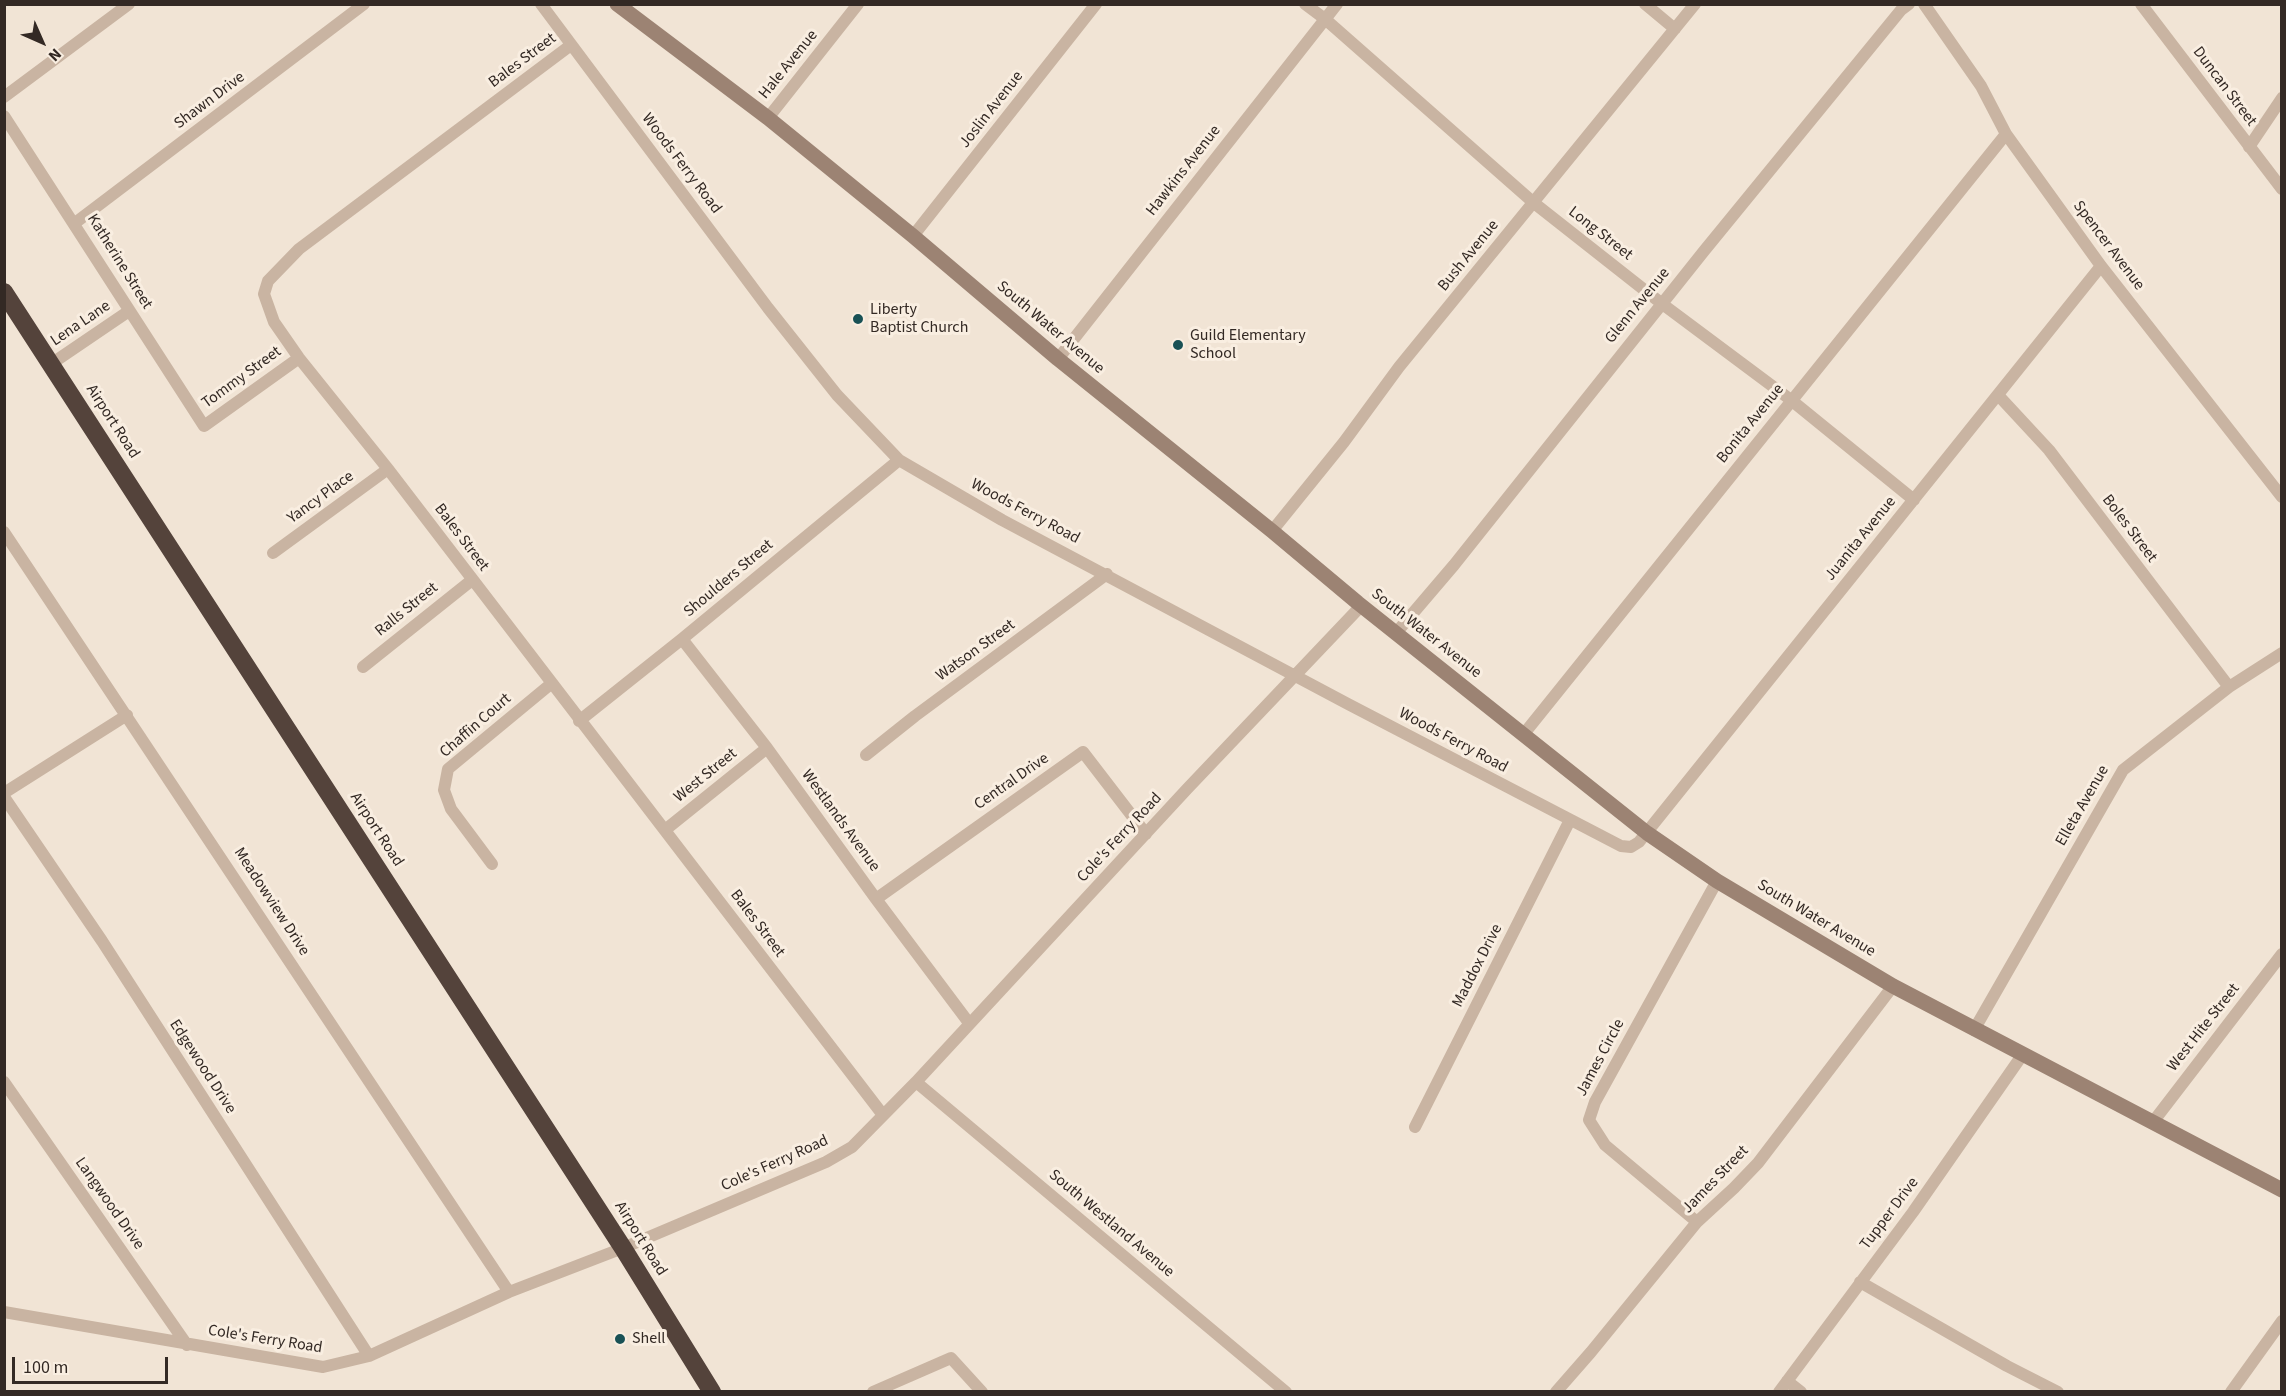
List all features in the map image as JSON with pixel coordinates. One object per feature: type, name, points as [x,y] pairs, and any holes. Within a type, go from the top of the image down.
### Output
[{"type":"highway","name":"Airport Road","points":[[4,292],[623,1248],[712,1392]]},
{"type":"main road","name":"South Water Avenue","points":[[617,4],[635,10],[914,236],[1058,358],[1361,606],[1647,833],[1717,881],[1893,986],[2281,1190]]},
{"type":"street","points":[[4,97],[129,4]]},
{"type":"street","name":"Shawn Drive","points":[[75,223],[364,4]]},
{"type":"street","name":"Woods Ferry Road","points":[[541,4],[768,308],[837,395],[898,460],[1002,520],[1622,846],[1631,847],[1647,833]]},
{"type":"street","name":"Hale Avenue","points":[[768,118],[858,4]]},
{"type":"street","name":"Joslin Avenue","points":[[914,236],[1096,4]]},
{"type":"street","name":"Long Street","points":[[1305,4],[1534,203],[1661,303],[1791,400],[1914,500]]},
{"type":"street","name":"Hawkins Avenue","points":[[1058,358],[1337,4]]},
{"type":"street","points":[[1645,4],[1675,29]]},
{"type":"street","name":"Bush Avenue","points":[[1272,531],[1344,442],[1399,367],[1695,4]]},
{"type":"street","name":"Glenn Avenue","points":[[1396,633],[1461,556],[1661,303],[1901,10],[1910,4]]},
{"type":"street","name":"Spencer Avenue","points":[[1923,4],[1981,86],[2006,134],[2101,266],[2282,497]]},
{"type":"street","name":"Duncan Street","points":[[2141,4],[2282,189]]},
{"type":"street","name":"Bales Street","points":[[571,45],[300,249],[268,281],[264,294],[274,322],[298,358],[388,469],[883,1115]]},
{"type":"street","points":[[2249,147],[2282,98]]},
{"type":"street","name":"Katherine Street","points":[[4,116],[204,426]]},
{"type":"street","name":"Bonita Avenue","points":[[1523,735],[2006,134]]},
{"type":"street","name":"Juanita Avenue","points":[[1647,833],[2101,266]]},
{"type":"street","name":"Lena Lane","points":[[51,364],[129,311]]},
{"type":"street","name":"Tommy Street","points":[[204,426],[298,358]]},
{"type":"street","name":"Boles Street","points":[[1998,395],[2049,450],[2229,687]]},
{"type":"street","name":"Shoulders Street","points":[[579,721],[898,460]]},
{"type":"street","name":"Yancy Place","points":[[273,553],[388,469]]},
{"type":"street","name":"Meadowview Drive","points":[[4,532],[509,1292]]},
{"type":"street","name":"Watson Street","points":[[866,755],[1107,574]]},
{"type":"street","name":"Ralls Street","points":[[363,667],[472,580]]},
{"type":"street","name":"Cole's Ferry Road","points":[[4,1312],[322,1367],[369,1356],[509,1292],[623,1248],[826,1162],[852,1147],[916,1082],[1294,675],[1361,606]]},
{"type":"street","name":"Westlands Avenue","points":[[682,639],[767,748],[969,1023]]},
{"type":"street","name":"Elleta Avenue","points":[[1974,1030],[2122,770],[2229,687],[2282,653]]},
{"type":"street","name":"Chaffin Court","points":[[492,864],[451,809],[444,790],[448,770],[552,683]]},
{"type":"street","points":[[4,795],[127,715]]},
{"type":"street","name":"West Street","points":[[665,830],[767,748]]},
{"type":"street","name":"Central Drive","points":[[876,899],[1083,752],[1146,834]]},
{"type":"street","name":"Edgewood Drive","points":[[4,795],[102,941],[369,1356]]},
{"type":"street","name":"Maddox Drive","points":[[1415,1127],[1570,820]]},
{"type":"street","name":"James Circle","points":[[1697,1222],[1605,1145],[1589,1120],[1595,1101],[1717,881]]},
{"type":"street","name":"West Hite Street","points":[[2153,1122],[2282,954]]},
{"type":"street","name":"James Street","points":[[1556,1392],[1697,1222],[1758,1163],[1893,986]]},
{"type":"street","name":"Tupper Drive","points":[[1779,1392],[1913,1212],[2023,1054]]},
{"type":"street","name":"Langwood Drive","points":[[4,1082],[187,1345]]},
{"type":"street","name":"South Westland Avenue","points":[[916,1082],[1286,1392]]},
{"type":"street","points":[[1860,1282],[2007,1366],[2058,1392]]},
{"type":"street","points":[[2231,1392],[2282,1321]]},
{"type":"street","points":[[873,1392],[951,1358],[982,1392]]},
{"type":"street","points":[[1787,1381],[1801,1392]]},
{"type":"place","name":"Liberty Baptist Church","points":[[858,319]]},
{"type":"place","name":"Guild Elementary School","points":[[1178,345]]},
{"type":"place","name":"Shell","points":[[620,1339]]}]
